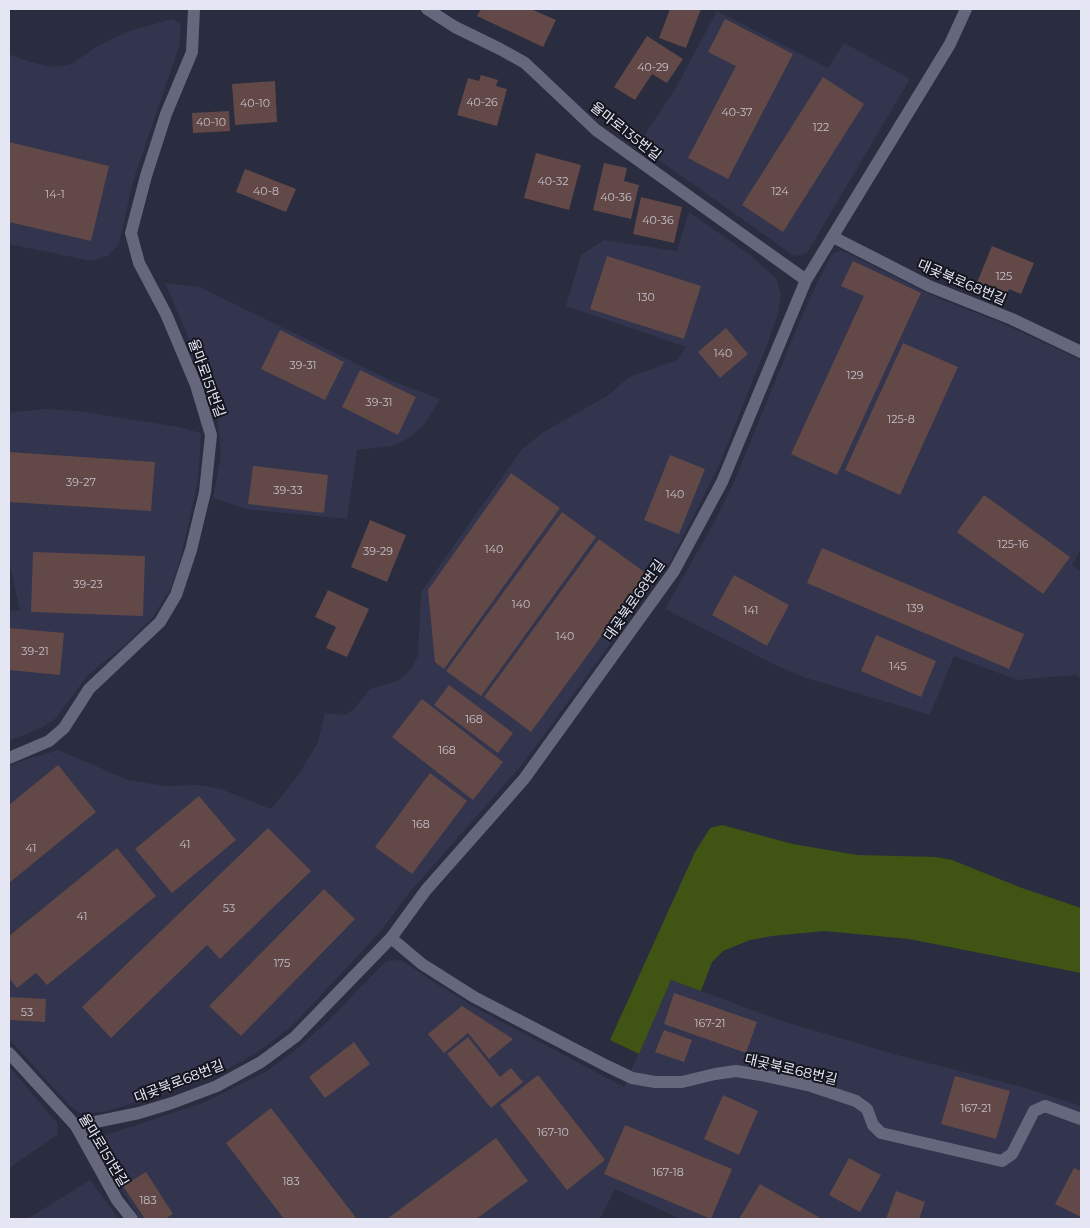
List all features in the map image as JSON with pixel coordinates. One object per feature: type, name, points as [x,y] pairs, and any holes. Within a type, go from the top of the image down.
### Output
[{"type":"lane","name":"율마로151번길","points":[[9,758],[49,741],[64,728],[89,689],[160,622],[176,594],[192,550],[205,492],[211,435],[196,385],[166,314],[139,263],[131,233],[146,176],[166,114],[192,52],[194,9]]},
{"type":"lane","name":"율마로135번길","points":[[428,9],[455,27],[525,63],[596,130],[806,280]]},
{"type":"lane","name":"대곶북로68번길","points":[[76,1126],[139,1114],[217,1086],[262,1062],[295,1038],[391,938],[426,890],[524,779],[674,572],[722,482],[806,280],[950,44],[966,9]]},
{"type":"lane","name":"대곶북로68번길","points":[[832,237],[928,286],[1012,319],[1081,352]]},
{"type":"lane","name":"대곶북로68번길","points":[[391,938],[422,964],[474,997],[632,1078],[655,1082],[682,1082],[715,1074],[736,1072],[778,1078],[811,1086],[856,1102],[866,1109],[873,1125],[881,1133],[1002,1161],[1012,1154],[1034,1111],[1045,1106],[1081,1119]]},
{"type":"lane","name":"율마로151번길","points":[[9,1053],[76,1126],[117,1200],[132,1219]]},
{"type":"shaded area","points":[[717,11],[828,68],[844,43],[910,79],[807,253],[794,256],[638,145],[674,91]]},
{"type":"shaded area","points":[[172,19],[181,24],[180,44],[133,181],[119,244],[108,256],[91,261],[9,244],[9,54],[30,62],[54,67],[71,64],[99,45],[129,31]]},
{"type":"shaded area","points":[[689,212],[749,254],[777,279],[781,296],[778,314],[766,347],[718,468],[670,562],[521,766],[409,893],[381,931],[291,1027],[255,1054],[220,1073],[181,1088],[108,1111],[81,1114],[70,1106],[9,1039],[9,766],[59,750],[128,780],[166,786],[198,785],[221,789],[271,809],[299,774],[318,742],[325,713],[346,715],[354,709],[370,689],[399,680],[412,668],[418,655],[421,592],[522,449],[542,433],[610,394],[629,377],[677,360],[686,347],[566,306],[581,255],[604,240],[677,251]]},
{"type":"shaded area","points":[[841,250],[940,299],[1002,323],[1081,360],[1081,549],[1072,565],[1081,571],[1081,679],[1076,675],[1017,680],[954,656],[930,715],[806,678],[777,666],[665,609],[717,517],[736,477],[817,283],[832,254]]},
{"type":"shaded area","points":[[165,283],[200,287],[392,381],[440,399],[425,424],[411,437],[392,446],[357,450],[347,519],[245,509],[213,498],[221,455],[217,417],[203,372]]},
{"type":"shaded area","points":[[45,409],[78,411],[179,427],[201,433],[198,481],[181,557],[171,588],[153,617],[126,644],[88,675],[55,719],[43,727],[9,741],[9,610],[20,611],[9,562],[9,416],[13,412]]},
{"type":"shaded area","points":[[401,960],[476,1008],[624,1087],[671,980],[782,1021],[894,1054],[1026,1088],[1081,1106],[1081,1219],[681,1219],[615,1189],[600,1219],[140,1219],[103,1160],[97,1144],[102,1136],[203,1103],[267,1071],[299,1047],[329,1020],[386,961]]},
{"type":"shaded area","points":[[9,1066],[58,1124],[57,1135],[9,1168]]},
{"type":"shaded area","points":[[90,1180],[119,1219],[27,1219]]},
{"type":"green space","points":[[722,825],[793,844],[857,855],[936,857],[952,860],[1019,887],[1081,908],[1081,973],[909,939],[825,931],[750,940],[723,951],[712,962],[701,991],[671,980],[639,1054],[610,1040],[695,852],[710,828]]},
{"type":"building","points":[[481,9],[531,9],[556,20],[543,47],[477,16]]},
{"type":"building","points":[[670,9],[701,9],[686,48],[659,38]]},
{"type":"building","points":[[725,19],[793,54],[728,179],[688,158],[736,66],[708,52]]},
{"type":"building","points":[[647,36],[683,59],[667,83],[652,74],[635,100],[614,87]]},
{"type":"building","points":[[481,75],[498,80],[496,86],[507,89],[497,126],[457,115],[468,78],[479,81]]},
{"type":"building","points":[[823,77],[864,104],[783,232],[742,205]]},
{"type":"building","points":[[275,81],[277,122],[235,125],[232,84]]},
{"type":"building","points":[[229,111],[230,131],[193,133],[192,113]]},
{"type":"building","points":[[9,142],[109,166],[91,241],[9,222]]},
{"type":"building","points":[[536,153],[581,165],[569,210],[524,198]]},
{"type":"building","points":[[604,163],[627,168],[624,181],[639,185],[631,219],[593,210]]},
{"type":"building","points":[[245,169],[296,189],[286,212],[236,192]]},
{"type":"building","points":[[641,197],[682,207],[674,243],[633,234]]},
{"type":"building","points":[[992,246],[1034,263],[1021,294],[1009,289],[1004,303],[974,290]]},
{"type":"building","points":[[607,256],[701,286],[684,339],[590,309]]},
{"type":"building","points":[[853,261],[921,293],[837,475],[791,454],[864,296],[841,286]]},
{"type":"building","points":[[726,328],[748,354],[720,378],[698,352]]},
{"type":"building","points":[[280,330],[344,362],[325,400],[261,369]]},
{"type":"building","points":[[903,343],[958,367],[900,495],[845,470]]},
{"type":"building","points":[[360,370],[416,397],[398,435],[342,407]]},
{"type":"building","points":[[9,452],[155,462],[151,511],[9,502]]},
{"type":"building","points":[[670,455],[705,469],[679,534],[644,520]]},
{"type":"building","points":[[253,466],[328,475],[324,513],[248,504]]},
{"type":"building","points":[[511,473],[560,508],[444,669],[435,662],[428,590]]},
{"type":"building","points":[[984,495],[1070,557],[1043,594],[957,532]]},
{"type":"building","points":[[562,512],[596,537],[481,696],[446,671]]},
{"type":"building","points":[[370,520],[406,535],[387,582],[351,567]]},
{"type":"building","points":[[599,539],[647,574],[531,732],[484,697]]},
{"type":"building","points":[[822,548],[1024,634],[1009,669],[807,583]]},
{"type":"building","points":[[33,552],[145,556],[143,616],[31,612]]},
{"type":"building","points":[[734,575],[789,605],[767,646],[712,615]]},
{"type":"building","points":[[328,590],[369,609],[347,657],[326,648],[336,627],[315,617]]},
{"type":"building","points":[[9,628],[64,633],[60,675],[9,670]]},
{"type":"building","points":[[876,635],[936,661],[921,697],[861,671]]},
{"type":"building","points":[[449,685],[513,733],[498,753],[434,705]]},
{"type":"building","points":[[422,699],[503,762],[473,800],[392,737]]},
{"type":"building","points":[[58,765],[96,812],[9,883],[9,805]]},
{"type":"building","points":[[430,773],[467,801],[412,874],[375,847]]},
{"type":"building","points":[[199,796],[236,840],[172,893],[135,849]]},
{"type":"building","points":[[268,828],[311,871],[220,959],[207,945],[111,1038],[82,1007]]},
{"type":"building","points":[[117,848],[156,896],[47,985],[36,973],[17,988],[9,978],[9,936]]},
{"type":"building","points":[[324,889],[355,919],[241,1036],[209,1006]]},
{"type":"building","points":[[674,993],[757,1022],[746,1053],[664,1024]]},
{"type":"building","points":[[9,997],[46,999],[45,1022],[9,1020]]},
{"type":"building","points":[[462,1006],[513,1039],[489,1059],[468,1033],[444,1053],[428,1034]]},
{"type":"building","points":[[664,1030],[692,1040],[684,1062],[655,1052]]},
{"type":"building","points":[[468,1037],[500,1077],[511,1068],[523,1082],[491,1108],[447,1054]]},
{"type":"building","points":[[354,1042],[370,1064],[325,1098],[309,1077]]},
{"type":"building","points":[[538,1075],[605,1160],[567,1190],[500,1105]]},
{"type":"building","points":[[955,1076],[1010,1091],[996,1139],[941,1124]]},
{"type":"building","points":[[723,1095],[758,1111],[739,1155],[704,1139]]},
{"type":"building","points":[[271,1108],[357,1219],[284,1219],[226,1143]]},
{"type":"building","points":[[625,1125],[732,1169],[711,1219],[604,1174]]},
{"type":"building","points":[[496,1138],[528,1181],[476,1219],[387,1219]]},
{"type":"building","points":[[849,1158],[881,1175],[860,1212],[829,1195]]},
{"type":"building","points":[[1074,1168],[1081,1171],[1081,1217],[1055,1204]]},
{"type":"building","points":[[146,1172],[173,1214],[165,1219],[145,1219],[123,1186]]},
{"type":"building","points":[[760,1184],[822,1219],[739,1219]]},
{"type":"building","points":[[896,1191],[925,1202],[919,1219],[886,1219]]}]
